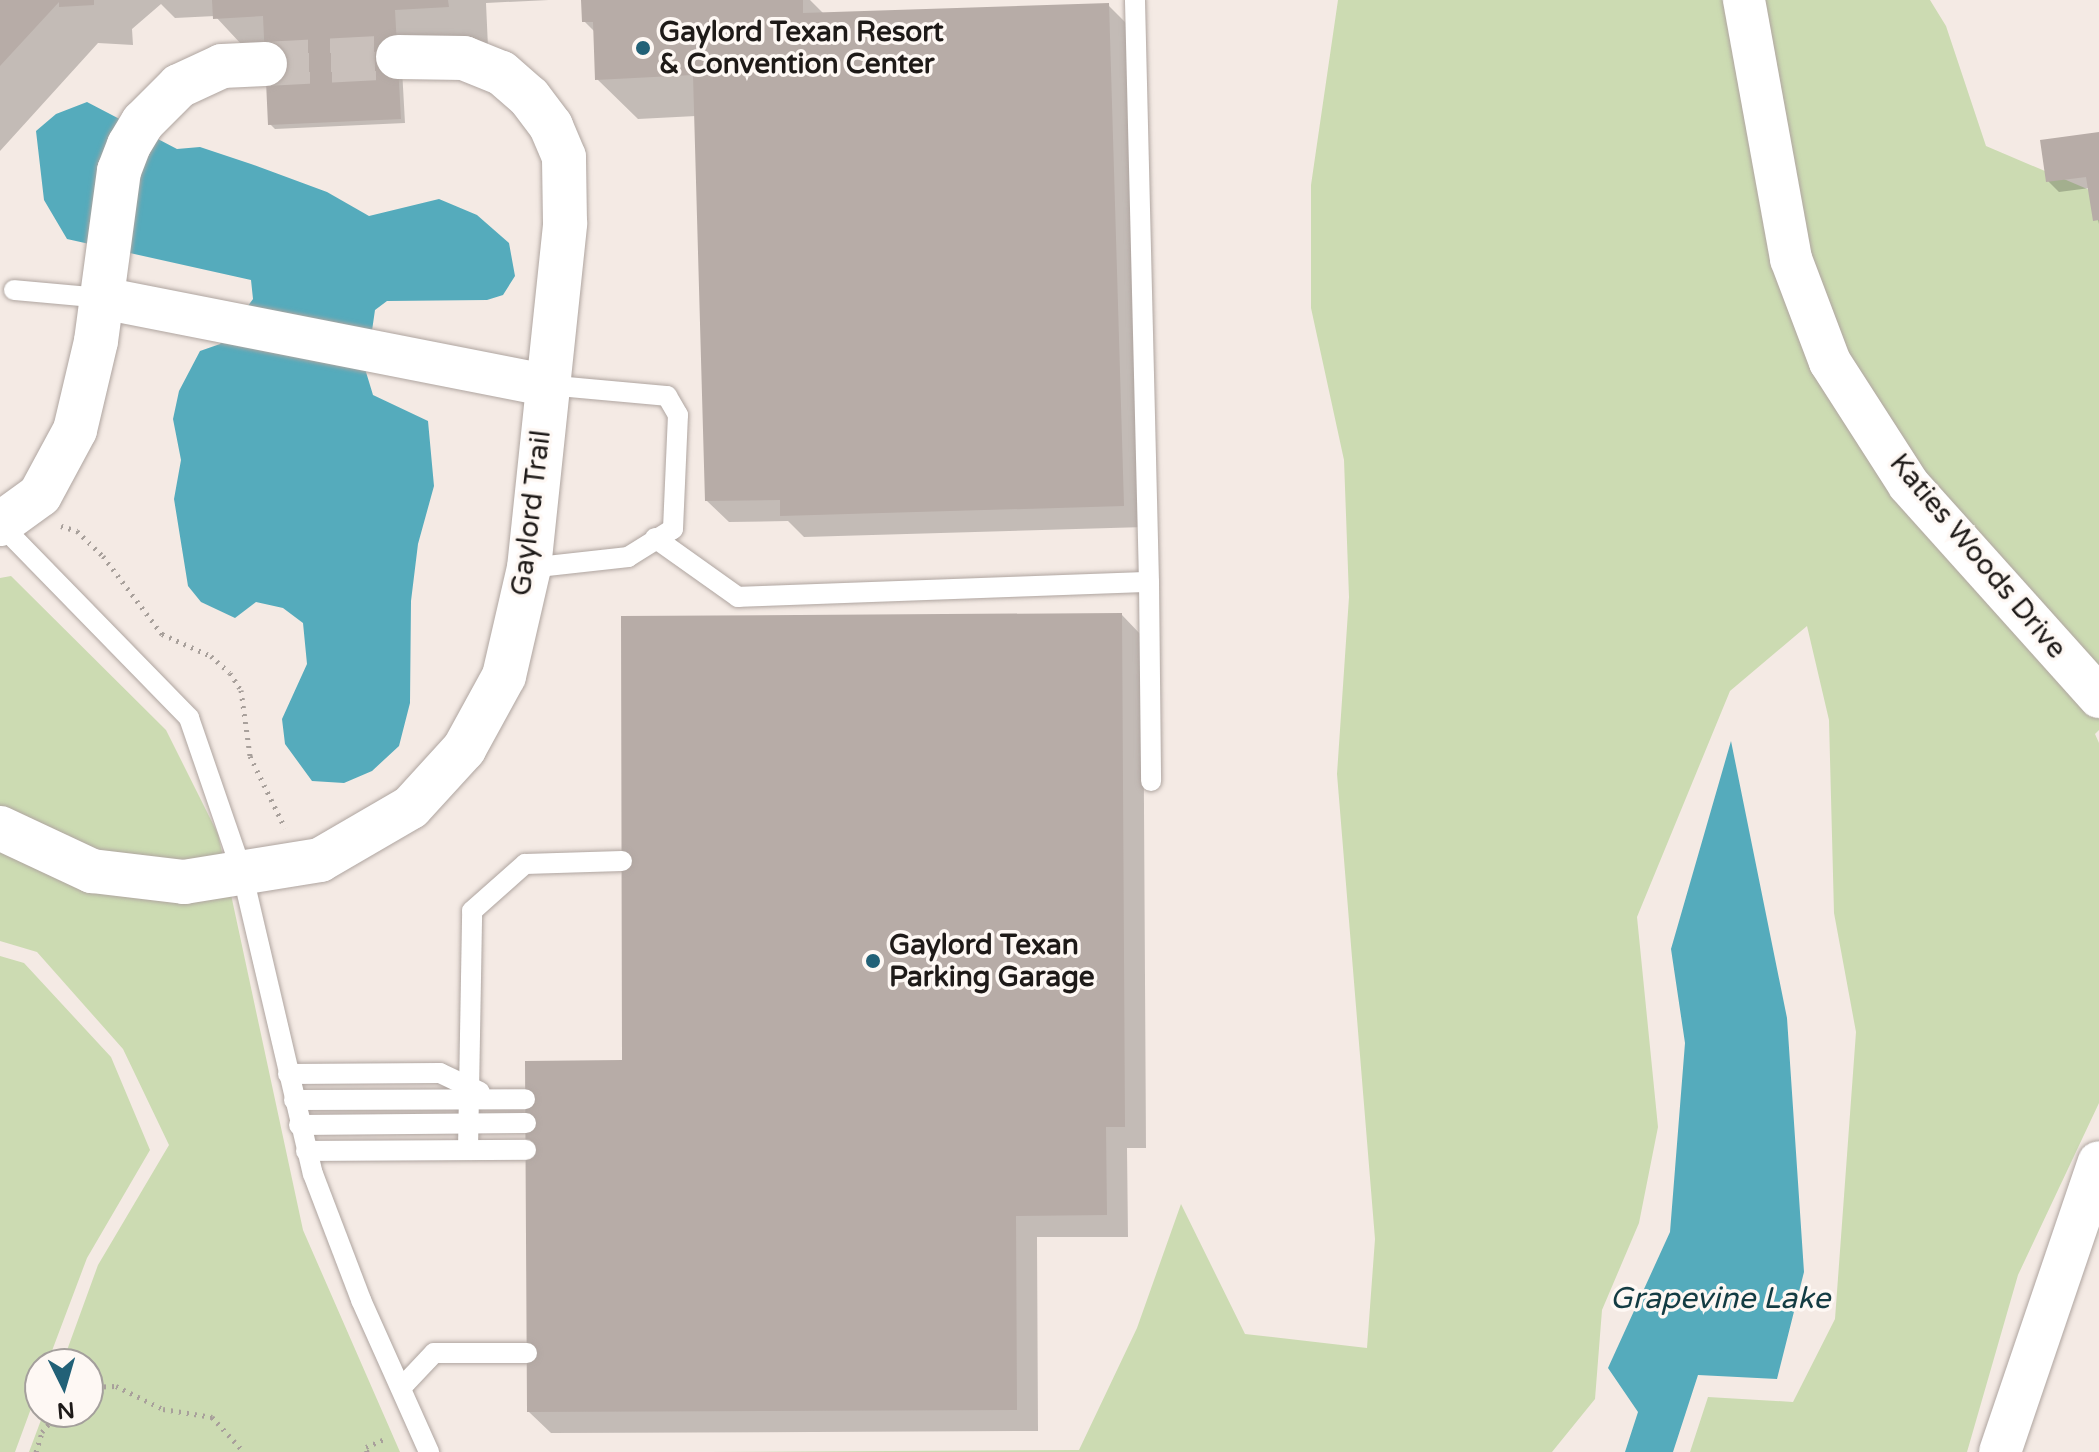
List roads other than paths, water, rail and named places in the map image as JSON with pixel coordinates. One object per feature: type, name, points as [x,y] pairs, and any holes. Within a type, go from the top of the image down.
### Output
[{"type":"street","name":"Katies Woods Drive","points":[[1744,0],[1791,259],[1830,362],[1909,485],[2099,697]]},
{"type":"street","name":"Gaylord Trail","points":[[0,828],[92,871],[184,882],[320,860],[411,807],[464,749],[504,676],[529,568],[565,223],[566,170],[560,143],[529,97],[483,64],[443,55],[398,57]]},
{"type":"street","points":[[9,518],[40,495],[75,430],[102,298],[119,171],[143,122],[161,101],[200,75],[222,66],[265,64]]},
{"type":"street","points":[[102,298],[546,385]]},
{"type":"street","points":[[2000,1452],[2099,1162]]},
{"type":"lane","points":[[1135,0],[1151,781]]},
{"type":"lane","points":[[14,290],[102,298]]},
{"type":"lane","points":[[529,568],[628,557],[673,529],[678,415],[667,396],[546,385]]},
{"type":"lane","points":[[9,518],[189,718],[242,872],[306,1151],[361,1300],[429,1452]]},
{"type":"lane","points":[[655,538],[738,597],[1149,582]]},
{"type":"lane","points":[[468,1150],[469,1123],[476,1094],[472,911],[525,864],[622,861]]},
{"type":"lane","points":[[288,1074],[440,1073],[476,1094]]},
{"type":"lane","points":[[294,1100],[476,1094],[525,1099]]},
{"type":"lane","points":[[299,1125],[526,1123]]},
{"type":"lane","points":[[306,1151],[526,1150]]},
{"type":"lane","points":[[401,1388],[434,1353],[527,1353]]},
{"type":"water","points":[[87,102],[177,149],[200,147],[251,164],[327,192],[369,216],[439,199],[477,215],[509,243],[515,276],[503,295],[487,300],[387,301],[375,310],[366,372],[373,395],[428,421],[434,486],[418,544],[411,601],[410,703],[399,746],[372,771],[344,783],[312,781],[285,744],[282,719],[307,664],[303,623],[283,608],[256,602],[235,618],[201,602],[188,586],[174,499],[181,460],[173,419],[179,391],[200,351],[220,344],[253,299],[251,280],[67,239],[44,200],[36,131],[56,114]]},
{"type":"water","name":"Grapevine Lake","points":[[1731,741],[1787,1018],[1804,1272],[1777,1379],[1698,1375],[1673,1452],[1625,1452],[1638,1412],[1608,1368],[1670,1232],[1685,1043],[1671,949]]},
{"type":"tunnel","points":[[265,64],[398,57]]},
{"type":"place","name":"Gaylord Texan Resort & Convention Center","points":[[643,48]]},
{"type":"place","name":"Gaylord Texan Parking Garage","points":[[873,961]]}]
